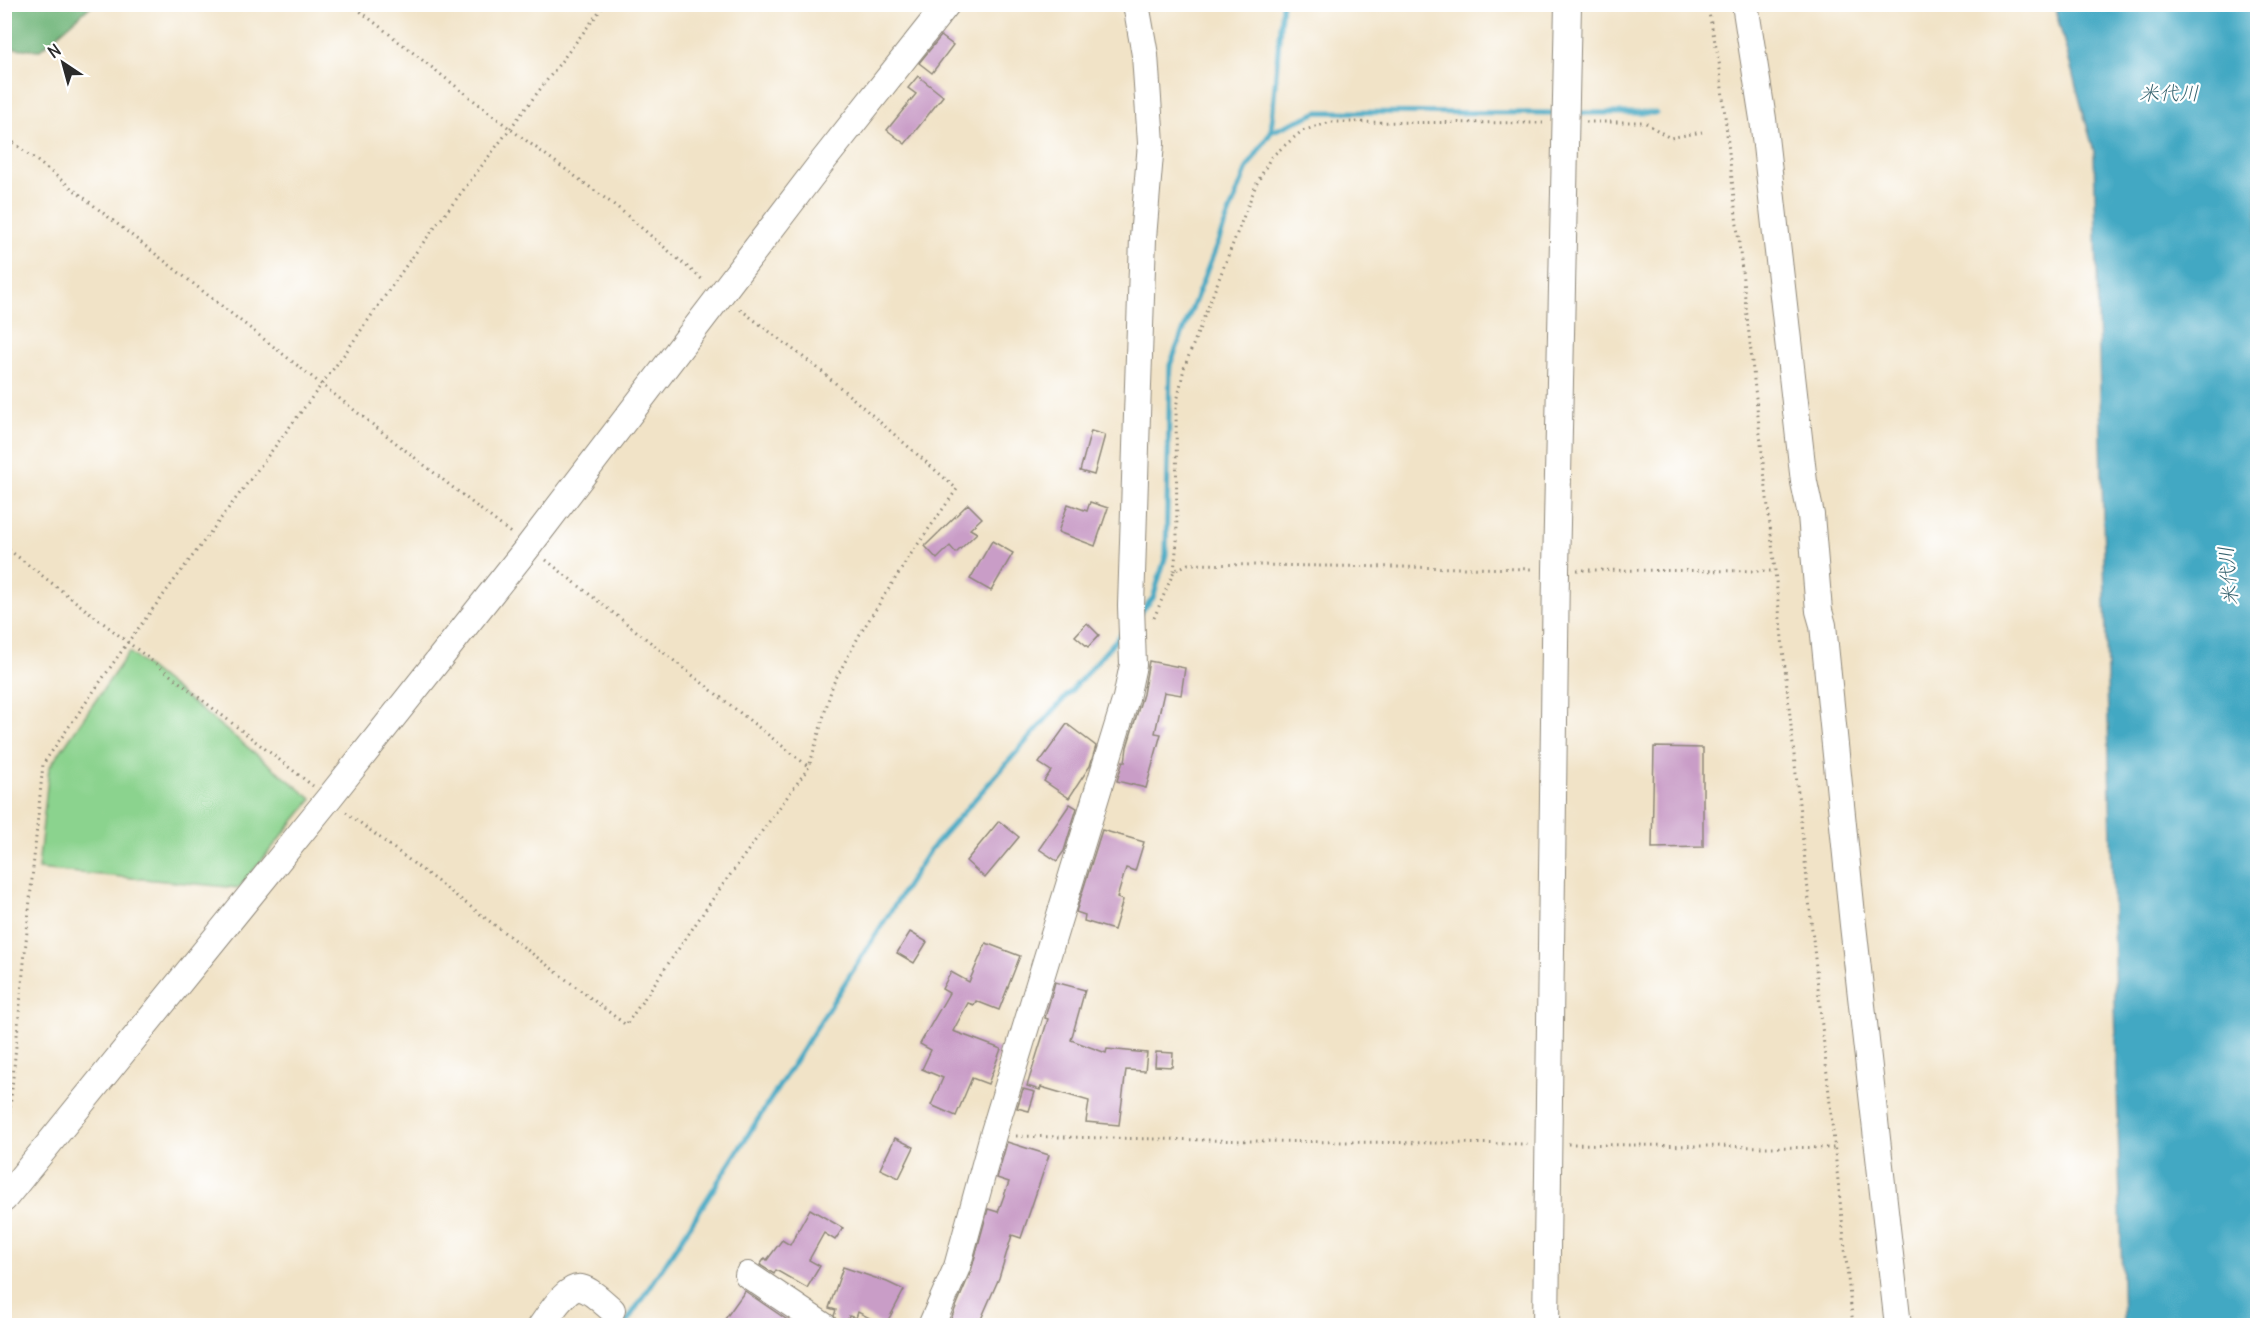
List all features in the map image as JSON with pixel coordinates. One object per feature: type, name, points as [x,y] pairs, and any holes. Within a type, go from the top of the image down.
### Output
[{"type":"street","points":[[4,1199],[528,548],[720,294],[947,4]]},
{"type":"street","points":[[931,1326],[957,1267],[993,1135],[1126,698],[1132,665],[1131,606],[1143,238],[1151,143],[1145,55],[1136,4]]},
{"type":"street","points":[[1546,1326],[1556,570],[1568,4]]},
{"type":"street","points":[[1745,4],[1763,119],[1804,482],[1811,515],[1819,611],[1823,625],[1853,925],[1898,1326]]},
{"type":"street","points":[[748,1275],[824,1326]]},
{"type":"street","points":[[541,1326],[564,1295],[575,1288],[583,1288],[612,1310]]},
{"type":"path","points":[[4,546],[626,1025],[719,890],[809,767],[833,684],[860,634],[911,554],[957,489],[819,369],[720,294],[617,207],[509,129],[351,4]]},
{"type":"path","points":[[4,1166],[43,764],[128,642],[346,352],[410,260],[606,4]]},
{"type":"path","points":[[1707,4],[1719,61],[1775,571],[1853,1326]]},
{"type":"path","points":[[1154,619],[1174,571],[1177,541],[1176,407],[1184,368],[1256,185],[1271,157],[1302,131],[1331,123],[1644,122],[1670,138],[1702,132]]},
{"type":"path","points":[[4,135],[519,539]]},
{"type":"path","points":[[538,554],[809,767]]},
{"type":"path","points":[[1174,571],[1188,564],[1775,571]]},
{"type":"path","points":[[993,1135],[1255,1141],[1834,1148]]},
{"type":"green space","points":[[4,5],[92,5],[40,50],[10,48],[5,39]]},
{"type":"green space","points":[[129,652],[312,799],[239,888],[38,869],[49,768]]},
{"type":"water","name":"米代川","points":[[2054,5],[2257,5],[2257,1325],[2123,1326],[2094,152]]},
{"type":"building","points":[[941,36],[953,45],[932,73],[919,63]]},
{"type":"building","points":[[918,76],[943,96],[905,144],[887,130],[916,94],[908,88]]},
{"type":"building","points":[[1091,431],[1105,435],[1094,475],[1080,471]]},
{"type":"building","points":[[1090,502],[1108,508],[1095,546],[1058,532],[1068,504],[1087,511]]},
{"type":"building","points":[[968,504],[982,518],[970,529],[977,533],[956,553],[950,546],[937,559],[925,546]]},
{"type":"building","points":[[992,541],[1013,553],[991,591],[970,579]]},
{"type":"building","points":[[1087,623],[1099,635],[1088,647],[1075,636]]},
{"type":"building","points":[[1149,661],[1185,668],[1181,695],[1164,692],[1155,733],[1161,734],[1146,788],[1117,781],[1123,761],[1125,762]]},
{"type":"building","points":[[1067,724],[1096,746],[1090,766],[1069,798],[1044,781],[1051,771],[1039,763]]},
{"type":"building","points":[[1654,747],[1703,748],[1703,847],[1652,848]]},
{"type":"building","points":[[1070,804],[1077,808],[1064,851],[1057,861],[1039,849]]},
{"type":"building","points":[[999,821],[1019,837],[985,878],[966,861]]},
{"type":"building","points":[[1102,830],[1144,842],[1135,871],[1126,868],[1117,898],[1123,900],[1114,930],[1084,921],[1085,915],[1076,912]]},
{"type":"building","points":[[910,932],[927,942],[914,963],[897,953]]},
{"type":"building","points":[[986,943],[1020,956],[999,1010],[976,1001],[974,1005],[968,1003],[953,1031],[1001,1049],[988,1084],[972,1078],[956,1116],[931,1105],[943,1078],[922,1069],[931,1050],[920,1044],[949,993],[942,989],[951,972],[969,982]]},
{"type":"building","points":[[1055,982],[1085,990],[1071,1040],[1106,1053],[1107,1049],[1147,1053],[1145,1071],[1126,1070],[1119,1125],[1086,1122],[1089,1101],[1041,1087],[1040,1090],[1027,1086],[1048,1019],[1045,1018]]},
{"type":"building","points":[[1156,1052],[1173,1053],[1172,1067],[1155,1066]]},
{"type":"building","points":[[1023,1089],[1035,1092],[1029,1111],[1017,1108]]},
{"type":"building","points":[[895,1138],[914,1147],[899,1178],[880,1169]]},
{"type":"building","points":[[1007,1142],[1049,1155],[1021,1238],[1012,1235],[999,1278],[978,1326],[948,1326],[971,1271],[988,1209],[998,1212],[1009,1182],[997,1178]]},
{"type":"building","points":[[810,1209],[843,1228],[835,1240],[824,1233],[809,1260],[820,1266],[807,1288],[776,1270],[774,1274],[760,1265],[765,1258],[767,1260],[782,1240],[790,1245]]},
{"type":"building","points":[[843,1267],[904,1290],[885,1326],[858,1312],[856,1318],[849,1316],[846,1326],[838,1323],[834,1316],[836,1310],[829,1308]]},
{"type":"building","points":[[745,1291],[796,1326],[720,1326]]},
{"type":"waterway","points":[[1271,132],[1282,4]]},
{"type":"waterway","points":[[1140,613],[1153,598],[1166,555],[1170,365],[1247,168],[1271,132],[1318,112],[1558,113]]},
{"type":"waterway","points":[[1573,113],[1656,113]]},
{"type":"waterway","points":[[624,1326],[929,851],[1124,631]]}]
